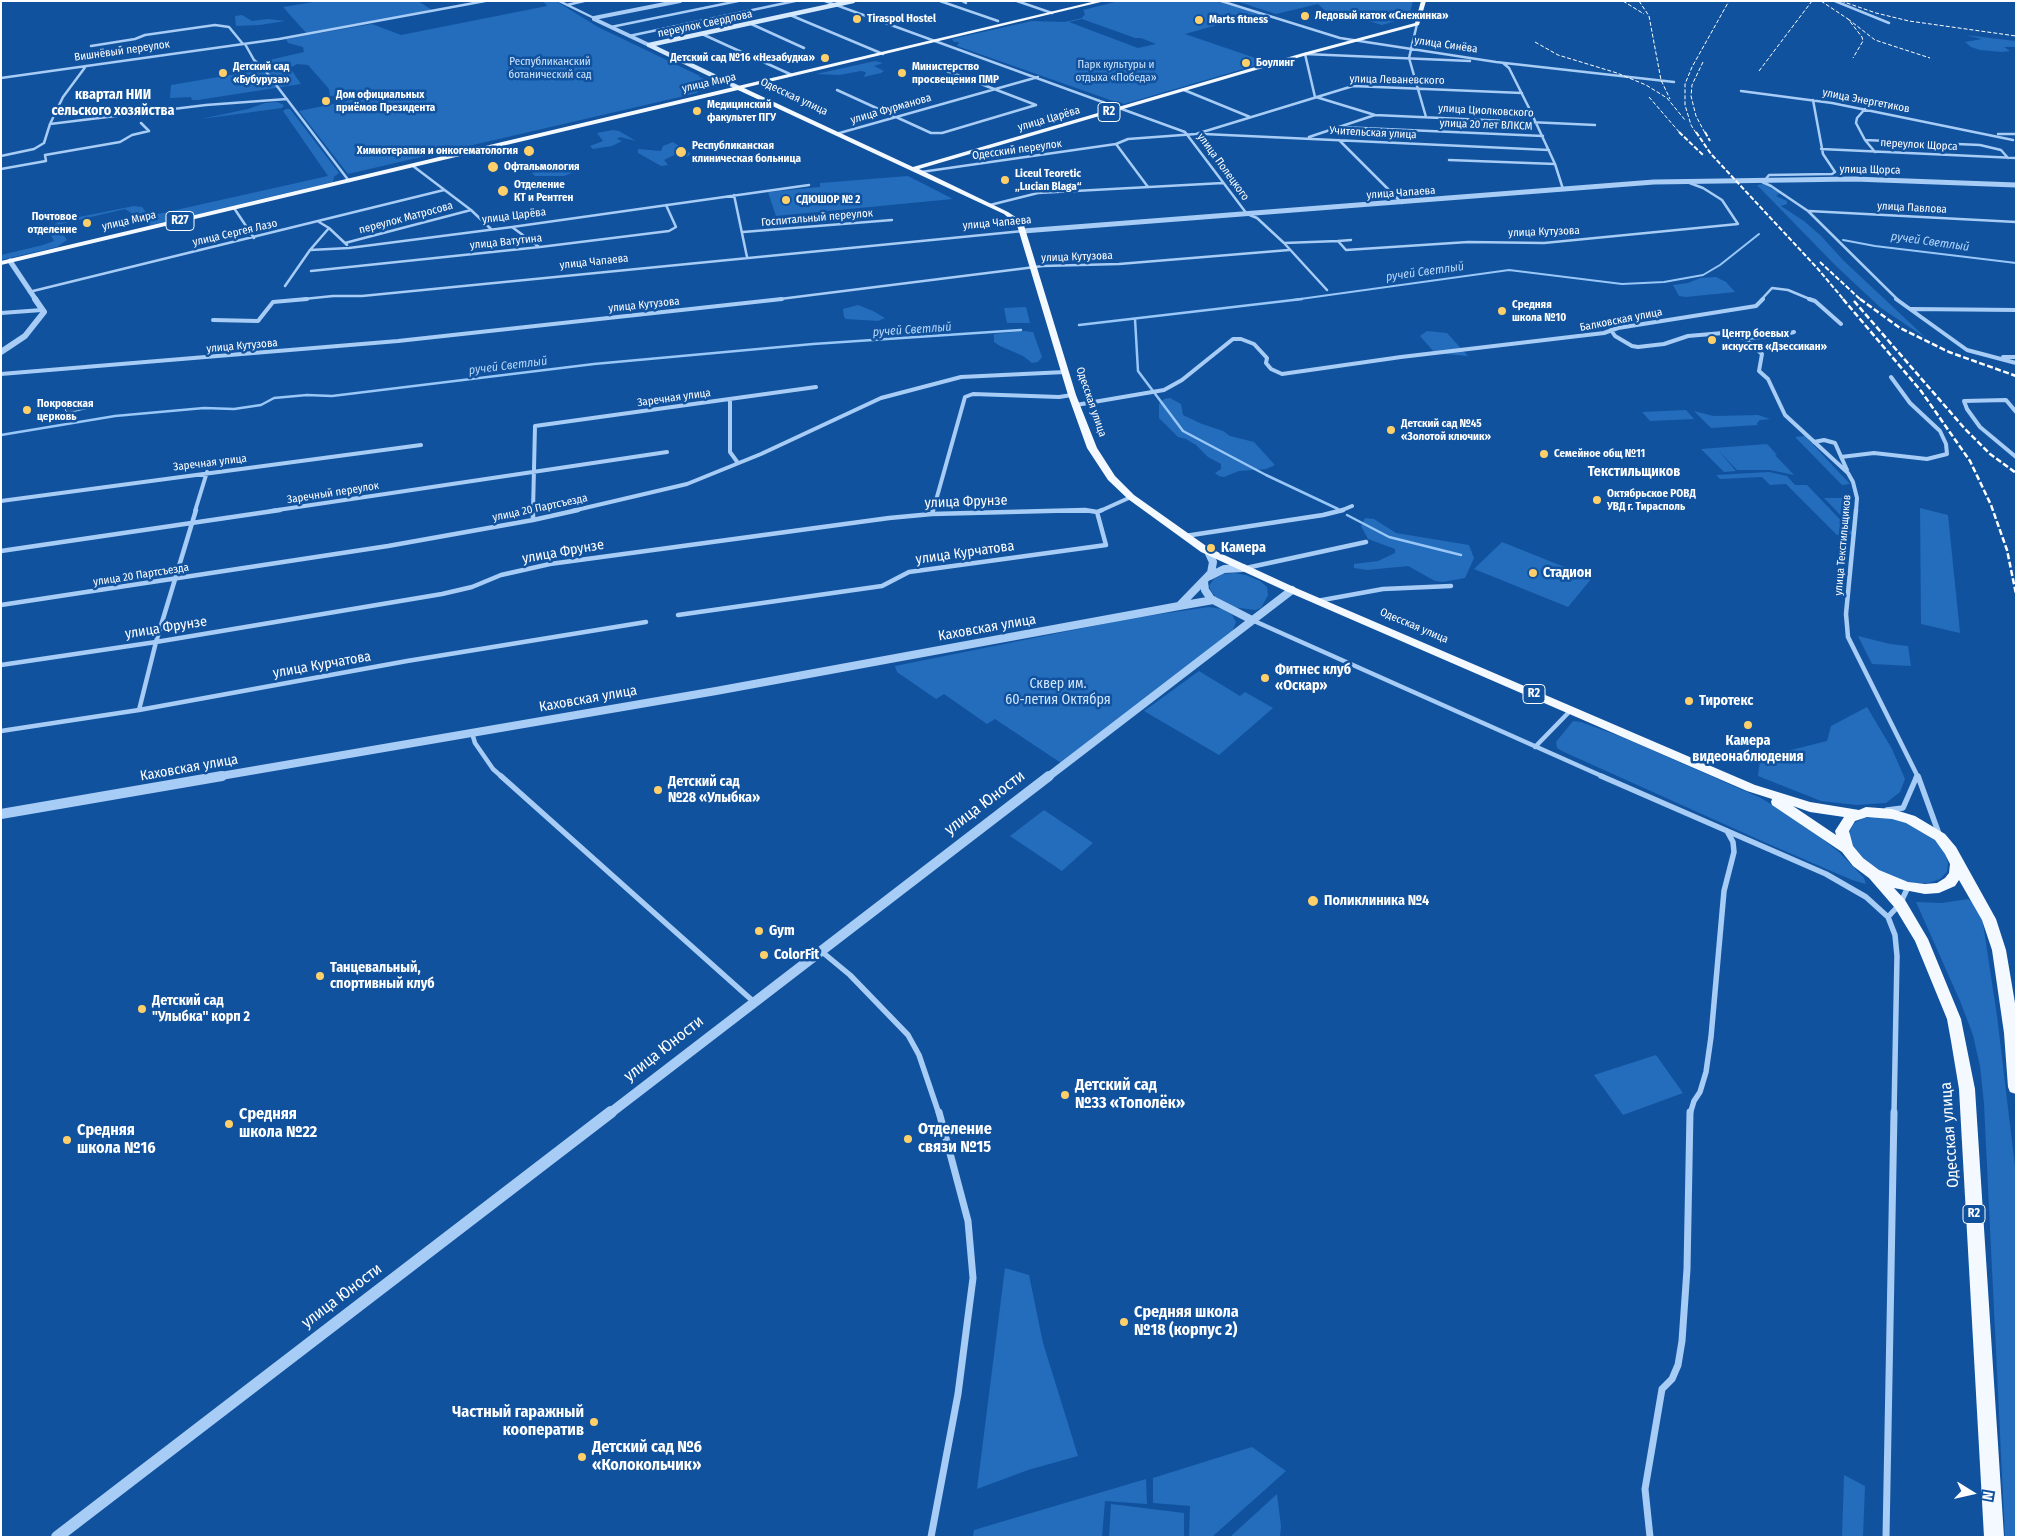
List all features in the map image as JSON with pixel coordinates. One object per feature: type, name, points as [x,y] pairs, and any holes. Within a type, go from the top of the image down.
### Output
[{"type":"main road","name":"переулок Свердлова","points":[[649,45],[853,1]]},
{"type":"main road","name":"улица Мира","points":[[5,262],[1104,1]]},
{"type":"main road","points":[[1417,24],[1424,1]]},
{"type":"main road","name":"улица Царёва","points":[[913,169],[1305,54],[1417,24]]},
{"type":"main road","points":[[1392,30],[1414,36]]},
{"type":"main road","name":"Одесская улица","points":[[649,45],[990,205],[1016,221],[1023,231],[1072,395],[1092,448],[1111,478],[1131,497],[1185,536],[1208,551],[1292,590],[1751,788]]},
{"type":"main road","name":"R2","points":[[1751,788],[1810,806],[1858,814],[1876,812],[1910,819],[1940,837],[1951,850],[1989,919],[1999,950],[2012,1033],[2016,1087]]},
{"type":"main road","name":"R2","points":[[1751,788],[1802,817],[1847,848],[1858,862],[1874,874],[1891,882],[1908,887],[1939,888],[1950,882],[1956,874],[1957,864]]},
{"type":"main road","points":[[1847,848],[1843,840],[1845,824],[1850,818],[1858,814]]},
{"type":"main road","name":"Одесская улица","points":[[1874,874],[1900,904],[1921,939],[1948,1004],[1959,1041],[1965,1072],[1994,1537]]},
{"type":"street","name":"Вишнёвый переулок","points":[[1,78],[244,44],[485,1]]},
{"type":"street","name":"Одесская улица","points":[[559,1],[649,45]]},
{"type":"street","points":[[567,5],[584,1]]},
{"type":"street","points":[[594,18],[678,1]]},
{"type":"street","points":[[612,27],[738,1]]},
{"type":"street","points":[[630,36],[795,1]]},
{"type":"street","name":"улица Полецкого","points":[[825,1],[1038,77],[1190,135],[1247,214],[1257,218],[1284,243],[1327,290]]},
{"type":"street","points":[[942,2],[948,1]]},
{"type":"street","points":[[962,1],[966,3]]},
{"type":"street","points":[[1017,1],[1052,13]]},
{"type":"street","name":"улица Синёва","points":[[1221,1],[1340,38],[1496,62],[1674,82]]},
{"type":"street","points":[[1835,1],[1889,23]]},
{"type":"street","points":[[942,2],[998,21]]},
{"type":"street","points":[[790,15],[884,54]]},
{"type":"street","points":[[749,23],[804,48]]},
{"type":"street","points":[[1417,24],[1410,58],[1426,117]]},
{"type":"street","points":[[91,46],[132,40],[143,35],[171,31],[210,26],[229,27],[244,44],[254,60],[264,68],[286,100],[349,181]]},
{"type":"street","points":[[702,34],[792,75]]},
{"type":"street","points":[[1340,38],[1344,41],[1343,44]]},
{"type":"street","points":[[1305,54],[1315,97],[1375,115]]},
{"type":"street","name":"улица Царёва","points":[[1305,54],[1496,62]]},
{"type":"street","points":[[1496,62],[1508,66],[1543,136],[1563,189]]},
{"type":"street","points":[[837,90],[928,133],[936,133],[1036,105],[926,63]]},
{"type":"street","points":[[1,156],[27,151],[42,145],[63,97],[84,67],[88,65]]},
{"type":"street","name":"улица Фурманова","points":[[836,134],[1038,77]]},
{"type":"street","name":"улица Леваневского","points":[[1190,135],[1353,86],[1522,93]]},
{"type":"street","points":[[1184,90],[1250,117]]},
{"type":"street","name":"улица Энергетиков","points":[[1741,91],[1752,91],[1865,109],[2014,140]]},
{"type":"street","points":[[50,124],[206,105],[286,100]]},
{"type":"street","points":[[1765,180],[1770,175],[1832,174],[1835,172],[1821,149],[1813,100]]},
{"type":"street","points":[[1865,109],[1857,118],[1856,123],[1865,140],[1875,152]]},
{"type":"street","points":[[1307,138],[1375,115]]},
{"type":"street","name":"улица Циолковского","points":[[1375,115],[1595,125]]},
{"type":"street","points":[[1,169],[46,161],[45,156],[120,142],[149,131],[141,123]]},
{"type":"street","name":"улица 20 лет ВЛКСМ","points":[[1339,127],[1543,136]]},
{"type":"street","name":"Учительская улица","points":[[1196,134],[1549,150]]},
{"type":"street","name":"улица Энергетиков","points":[[1987,134],[2013,134]]},
{"type":"street","points":[[2013,134],[2007,136],[2014,140]]},
{"type":"street","points":[[1148,187],[1116,144],[1128,139],[1190,135]]},
{"type":"street","points":[[1339,140],[1402,203]]},
{"type":"street","points":[[1865,140],[1980,145],[2001,150],[2009,158]]},
{"type":"street","name":"Одесский переулок","points":[[921,172],[1116,144]]},
{"type":"street","name":"переулок Щорса","points":[[1821,149],[2016,158]]},
{"type":"street","points":[[1450,160],[1555,164]]},
{"type":"street","points":[[413,166],[471,210],[491,229]]},
{"type":"street","name":"улица Щорса","points":[[1724,180],[1863,179],[2016,185]]},
{"type":"street","name":"улица Чапаева","points":[[213,320],[258,321],[273,302],[333,296],[362,296],[1023,231],[1563,189],[1724,180]]},
{"type":"street","points":[[1757,180],[1771,186],[1808,211],[1896,298],[1967,350],[2016,363]]},
{"type":"street","name":"улица Кутузова","points":[[1284,243],[1338,241],[1346,250],[1350,250],[1468,242],[1544,242],[1738,224],[1722,200],[1703,188],[1684,181]]},
{"type":"street","points":[[990,205],[1038,193],[1223,183]]},
{"type":"street","name":"улица Царёва","points":[[310,250],[349,248],[809,186]]},
{"type":"street","name":"улица Сергея Лазо","points":[[29,292],[444,190]]},
{"type":"street","points":[[734,195],[747,257]]},
{"type":"street","name":"улица Ватутина","points":[[311,271],[626,238],[674,230],[676,228],[666,204]]},
{"type":"street","points":[[234,208],[254,238]]},
{"type":"street","name":"переулок Матросова","points":[[345,243],[471,210]]},
{"type":"street","name":"улица Павлова","points":[[1808,211],[2016,222]]},
{"type":"street","name":"Госпитальный переулок","points":[[743,232],[892,220]]},
{"type":"street","points":[[318,222],[329,228],[349,248]]},
{"type":"street","points":[[512,227],[532,244],[540,247]]},
{"type":"street","points":[[285,286],[310,250],[329,228]]},
{"type":"street","points":[[1338,241],[1351,240]]},
{"type":"street","name":"улица Кутузова","points":[[1,374],[398,341],[731,305],[1043,266],[1119,264],[1289,250]]},
{"type":"street","points":[[1,352],[32,329],[42,315],[42,310],[5,262]]},
{"type":"street","name":"Балковская улица","points":[[1076,405],[1159,392],[1182,380],[1233,339],[1241,338],[1254,344],[1267,358],[1268,367],[1282,374],[1460,350],[1596,335],[1611,330],[1756,306],[1772,288],[1782,289],[1815,301],[1841,324]]},
{"type":"street","points":[[1910,309],[2016,310]]},
{"type":"street","points":[[1,313],[42,310]]},
{"type":"street","points":[[1611,330],[1615,336],[1632,346],[1638,347],[1664,344],[1688,336],[1723,333],[1744,338],[1779,336],[1794,332]]},
{"type":"street","name":"улица Текстильщиков","points":[[1744,338],[1762,354],[1759,372],[1768,379],[1785,415],[1848,473],[1853,482],[1857,498],[1848,582],[1846,614],[1848,637],[1917,774],[1940,837]]},
{"type":"street","points":[[1990,355],[2016,357]]},
{"type":"street","name":"улица 20 Партсъезда","points":[[1,605],[388,546],[533,520],[677,486],[738,463],[881,398],[961,377],[1065,372]]},
{"type":"street","points":[[1841,457],[1874,453],[1927,459],[1947,454],[1946,444],[1940,431],[1910,403],[1891,377]]},
{"type":"street","name":"Заречная улица","points":[[535,473],[535,426],[816,386]]},
{"type":"street","points":[[932,514],[965,397],[973,394],[1059,397],[1072,395]]},
{"type":"street","points":[[730,398],[730,452],[738,463]]},
{"type":"street","points":[[2016,412],[2006,400],[1964,401],[1974,421],[2016,458]]},
{"type":"street","points":[[1814,442],[1824,440],[1835,443],[1848,473]]},
{"type":"street","name":"Заречная улица","points":[[1,502],[207,472],[421,445]]},
{"type":"street","name":"Заречный переулок","points":[[1,551],[667,452]]},
{"type":"street","points":[[139,710],[156,642],[207,472]]},
{"type":"street","points":[[533,520],[535,473]]},
{"type":"street","name":"улица Фрунзе","points":[[1,665],[156,642],[442,594],[472,587],[501,575],[550,564],[889,518],[932,514],[1085,510],[1097,512],[1131,497]]},
{"type":"street","points":[[1185,536],[1323,515],[1338,512],[1352,506]]},
{"type":"street","name":"улица Курчатова","points":[[678,615],[882,586],[909,572],[1106,545],[1097,512]]},
{"type":"street","points":[[1179,606],[1207,579],[1224,570],[1243,568],[1366,542]]},
{"type":"street","points":[[1208,551],[1213,562],[1205,590],[1212,600],[1252,620],[1534,747],[1846,884],[1866,897],[1888,917],[1895,935],[1897,956],[1886,1537]]},
{"type":"street","points":[[1317,601],[1383,589],[1451,586]]},
{"type":"street","name":"улица Юности","points":[[57,1537],[1292,590]]},
{"type":"street","name":"Каховская улица","points":[[1,814],[716,691],[1212,600]]},
{"type":"street","name":"улица Курчатова","points":[[1,731],[139,710],[407,660],[646,622]]},
{"type":"street","points":[[1534,747],[1571,710]]},
{"type":"street","points":[[472,733],[475,743],[493,769],[754,1002]]},
{"type":"street","points":[[1876,812],[1903,808],[1917,774]]},
{"type":"street","points":[[1650,1537],[1645,1489],[1662,1389],[1672,1379],[1678,1365],[1682,1341],[1687,1269],[1689,1117],[1706,1072],[1711,1037],[1724,891],[1734,852],[1733,842],[1727,831]]},
{"type":"street","points":[[1888,917],[1900,904],[1908,887]]},
{"type":"street","points":[[821,951],[850,975],[908,1035],[919,1055],[934,1095],[968,1221],[973,1278],[958,1394],[931,1537]]},
{"type":"green space","points":[[320,1],[418,1],[432,10],[307,34],[283,7]]},
{"type":"green space","name":"Республиканский ботанический сад","points":[[543,1],[556,1],[598,27],[710,81],[701,83],[696,87],[699,88],[697,93],[348,174],[299,111],[348,101],[342,95],[330,96],[329,89],[308,65],[297,64],[290,68],[301,84],[198,100],[192,100],[191,97],[170,98],[171,85],[271,68],[265,61],[304,52],[303,47],[288,43],[286,39],[372,24],[401,35],[547,6]]},
{"type":"green space","name":"Парк культуры и отдыха «Победа»","points":[[1119,1],[1215,1],[1263,15],[1262,18],[1253,15],[1185,34],[1267,62],[1124,104],[957,46],[959,42],[954,42],[952,39],[1032,21],[1065,22],[1082,18],[1085,14],[1083,10]],"holes":[[[1082,19],[1135,38],[1141,38],[1156,44],[1138,48],[1069,22]]]},
{"type":"green space","points":[[1236,1],[1413,1],[1409,17],[1382,25],[1358,18],[1342,18],[1330,15],[1318,4],[1276,14]]},
{"type":"green space","points":[[242,15],[252,21],[268,19],[285,21],[236,26],[235,16]]},
{"type":"green space","points":[[1965,35],[2016,41],[2016,47],[2004,47],[2010,51],[2002,52],[1980,50],[1971,47],[1965,42],[1982,39]]},
{"type":"green space","points":[[875,61],[883,63],[874,66],[884,71],[864,77],[866,72],[861,71],[839,75],[816,74]]},
{"type":"green space","points":[[277,102],[284,105],[282,108],[201,119],[248,109],[265,103]]},
{"type":"green space","points":[[290,109],[339,173],[334,177],[333,182],[150,225],[125,209],[57,225],[67,240],[57,247],[1,260],[1,255],[54,241],[48,230],[58,222],[69,219],[134,206],[142,207],[149,216],[328,176],[283,111]]},
{"type":"green space","points":[[613,130],[619,131],[636,141],[620,137],[617,139],[622,141],[612,146],[593,149],[590,146],[603,141],[597,133]]},
{"type":"green space","points":[[673,142],[691,154],[687,157],[674,155],[664,160],[668,165],[661,166],[638,153],[638,149],[661,151],[663,146]]},
{"type":"green space","points":[[555,165],[572,173],[564,176],[535,176],[532,173],[537,170]]},
{"type":"green space","points":[[908,176],[953,199],[776,216],[768,192],[820,187],[820,183]]},
{"type":"green space","points":[[1763,184],[1780,193],[1776,196],[1787,201],[1787,204],[1781,206],[1804,221],[1821,236],[1844,261],[1926,338],[1881,308],[1836,266],[1757,185]]},
{"type":"green space","points":[[1716,277],[1726,282],[1735,292],[1686,297],[1679,296],[1673,285],[1688,283],[1700,278]]},
{"type":"green space","points":[[858,305],[885,318],[878,321],[846,319],[844,317],[843,309]]},
{"type":"green space","points":[[1026,307],[1030,323],[1007,323],[1004,308]]},
{"type":"green space","points":[[1427,331],[1447,333],[1468,356],[1435,353],[1420,336]]},
{"type":"green space","points":[[1033,332],[1042,357],[1038,362],[1032,363],[1023,356],[994,342],[994,334]]},
{"type":"green space","points":[[1170,398],[1181,404],[1183,415],[1223,431],[1230,436],[1254,442],[1275,465],[1266,469],[1239,471],[1224,477],[1219,476],[1215,473],[1221,469],[1221,464],[1208,457],[1196,445],[1178,437],[1159,418],[1159,404],[1164,399]]},
{"type":"green space","points":[[1686,410],[1694,419],[1650,421],[1642,412]]},
{"type":"green space","points":[[1694,411],[1713,416],[1758,415],[1770,419],[1760,420],[1757,423],[1758,425],[1711,428]]},
{"type":"green space","points":[[1805,436],[1850,484],[1842,485],[1795,437]]},
{"type":"green space","points":[[1767,444],[1794,475],[1770,470],[1737,470],[1718,450],[1736,471],[1724,472],[1701,449]]},
{"type":"green space","points":[[1769,472],[1787,476],[1795,485],[1807,485],[1854,534],[1837,535],[1786,484],[1770,485],[1762,477],[1720,479],[1716,475]]},
{"type":"green space","points":[[1824,498],[1846,498],[1846,521]]},
{"type":"green space","points":[[1920,508],[1948,515],[1960,633],[1921,624]]},
{"type":"green space","points":[[1365,518],[1374,519],[1396,533],[1469,545],[1474,558],[1465,578],[1443,582],[1435,581],[1408,566],[1367,570],[1354,568],[1354,564],[1378,561],[1395,553],[1395,549],[1368,539],[1361,526]]},
{"type":"green space","name":"Стадион","points":[[1502,542],[1592,578],[1568,607],[1474,569]]},
{"type":"green space","points":[[1223,574],[1246,575],[1260,581],[1267,587],[1268,595],[1261,608],[1255,610],[1233,607],[1216,597],[1211,591],[1209,586],[1214,579]]},
{"type":"green space","name":"Сквер им. 60-летия Октября","points":[[1209,607],[1222,609],[1232,615],[1236,622],[1232,632],[1061,763],[995,719],[987,724],[944,694],[936,699],[897,672],[895,666],[1133,618]]},
{"type":"green space","points":[[1858,636],[1890,644],[1908,646],[1911,666],[1872,664]]},
{"type":"green space","points":[[1199,671],[1240,696],[1245,692],[1273,708],[1219,755],[1144,711]]},
{"type":"green space","points":[[1867,707],[1892,749],[1905,779],[1900,792],[1886,803],[1857,805],[1821,801],[1758,776],[1761,752],[1783,752],[1827,741],[1831,726]]},
{"type":"green space","points":[[1573,721],[1581,722],[1622,737],[1761,798],[1807,827],[1839,852],[1864,878],[1866,884],[1852,880],[1764,842],[1564,752],[1557,748],[1556,742]]},
{"type":"green space","points":[[1044,810],[1093,843],[1062,871],[1010,836]]},
{"type":"green space","points":[[1877,816],[1908,823],[1936,841],[1945,852],[1948,863],[1947,872],[1940,879],[1928,883],[1913,883],[1896,879],[1880,872],[1866,862],[1855,851],[1850,840],[1850,830],[1854,823],[1864,818]]},
{"type":"green space","points":[[1968,899],[1973,902],[1982,917],[1997,1016],[2016,1175],[2016,1537],[2005,1537],[1984,1104],[1980,1066],[1973,1035],[1960,1001],[1916,902],[1942,903]]},
{"type":"green space","points":[[1656,1055],[1683,1093],[1623,1115],[1594,1075]]},
{"type":"green space","points":[[1005,1268],[1029,1275],[1043,1343],[1078,1456],[1028,1470],[977,1489]]},
{"type":"green space","points":[[1252,1447],[1286,1471],[1212,1537],[1189,1537],[1190,1506],[1153,1503],[1153,1478]]},
{"type":"green space","points":[[1844,1475],[1865,1486],[1863,1537],[1842,1537]]},
{"type":"green space","points":[[1146,1479],[1147,1504],[1105,1501],[1102,1537],[973,1537],[974,1530]]},
{"type":"green space","points":[[1277,1494],[1281,1526],[1280,1537],[1230,1537]]},
{"type":"green space","points":[[1111,1504],[1184,1513],[1184,1537],[1109,1537]]},
{"type":"shaded area","points":[[91,400],[89,408],[68,413],[65,410],[70,402]]},
{"type":"waterway","name":"ручей Светлый","points":[[1293,300],[1509,270],[1622,284],[1664,282],[1703,275],[1720,265],[1759,234]]},
{"type":"waterway","name":"ручей Светлый","points":[[1843,240],[1875,246],[2016,263]]},
{"type":"waterway","name":"ручей Светлый","points":[[1079,325],[1302,299]]},
{"type":"waterway","points":[[1135,319],[1138,371],[1183,431],[1266,475],[1338,509]]},
{"type":"waterway","name":"ручей Светлый","points":[[1,435],[115,416],[204,408],[234,409],[261,405],[274,398],[307,395],[332,396],[594,364],[813,344],[1021,330]]},
{"type":"waterway","points":[[1347,515],[1389,537],[1461,555]]},
{"type":"railway","points":[[1623,1],[1644,14]]},
{"type":"railway","points":[[1639,1],[1649,16],[1661,80],[1670,99]]},
{"type":"railway","points":[[1696,133],[1691,125],[1685,105],[1685,84],[1692,67],[1729,1]]},
{"type":"railway","points":[[1759,71],[1812,1]]},
{"type":"railway","points":[[1821,1],[1848,19]]},
{"type":"railway","points":[[1841,1],[1876,13],[1909,21],[2016,36]]},
{"type":"railway","points":[[1848,19],[1875,40],[1930,58]]},
{"type":"railway","points":[[1848,19],[1863,41],[1853,58]]},
{"type":"railway","points":[[1535,42],[1558,55],[1617,73],[1646,85],[1667,98],[1685,120]]},
{"type":"railway","points":[[1703,62],[1692,85],[1691,96],[1696,116],[1705,133]]},
{"type":"railway","points":[[1649,97],[1680,133]]},
{"type":"railway","points":[[1696,132],[1711,154],[1818,269],[1844,300]]},
{"type":"railway","points":[[1705,132],[1710,141]]},
{"type":"railway","points":[[1680,133],[1703,155]]},
{"type":"railway","points":[[1820,262],[1861,300]]},
{"type":"railway","points":[[1843,299],[1921,391],[1970,461],[1991,505],[2007,550],[2016,594]]},
{"type":"railway","points":[[1860,299],[1900,328],[1949,352],[2016,376]]},
{"type":"railway","points":[[1854,301],[1965,429],[1990,454],[2016,473]]},
{"type":"place","name":"Ледовый каток «Снежинка»","points":[[1305,16]]},
{"type":"place","name":"Tiraspol Hostel","points":[[857,19]]},
{"type":"place","name":"Marts fitness","points":[[1199,20]]},
{"type":"place","name":"Детский сад №16 «Незабудка»","points":[[825,58]]},
{"type":"place","name":"Боулинг","points":[[1246,63]]},
{"type":"place","name":"Детский сад «Бубуруза»","points":[[223,73]]},
{"type":"place","name":"Министерство просвещения ПМР","points":[[902,73]]},
{"type":"place","name":"Дом официальных приёмов Президента","points":[[326,101]]},
{"type":"place","name":"Медицинский факультет ПГУ","points":[[697,111]]},
{"type":"place","name":"Химиотерапия и онкогематология","points":[[529,151]]},
{"type":"place","name":"Республиканская клиническая больница","points":[[681,152]]},
{"type":"place","name":"Офтальмология","points":[[493,167]]},
{"type":"place","name":"Liceul Teoretic „Lucian Blaga“","points":[[1005,180]]},
{"type":"place","name":"Отделение КТ и Рентген","points":[[503,191]]},
{"type":"place","name":"СДЮШОР № 2","points":[[786,200]]},
{"type":"place","name":"Почтовое отделение","points":[[87,223]]},
{"type":"place","name":"Средняя школа №10","points":[[1502,311]]},
{"type":"place","name":"Центр боевых искусств «Дзессикан»","points":[[1712,340]]},
{"type":"place","name":"Покровская церковь","points":[[27,410]]},
{"type":"place","name":"Детский сад №45 «Золотой ключик»","points":[[1391,430]]},
{"type":"place","name":"Семейное общ №11","points":[[1544,454]]},
{"type":"place","name":"Октябрьское РОВД УВД г. Тирасполь","points":[[1597,500]]},
{"type":"place","name":"Камера","points":[[1211,548]]},
{"type":"place","name":"Стадион","points":[[1533,573]]},
{"type":"place","name":"Фитнес клуб «Оскар»","points":[[1265,678]]},
{"type":"place","name":"Тиротекс","points":[[1689,701]]},
{"type":"place","name":"Камера видеонаблюдения","points":[[1748,725]]},
{"type":"place","name":"Детский сад №28 «Улыбка»","points":[[658,790]]},
{"type":"place","name":"Поликлиника №4","points":[[1313,901]]},
{"type":"place","name":"Gym","points":[[759,931]]},
{"type":"place","name":"ColorFit","points":[[764,955]]},
{"type":"place","name":"Танцевальный, спортивный клуб","points":[[320,976]]},
{"type":"place","name":"Детский сад \"Улыбка\" корп 2","points":[[142,1009]]},
{"type":"place","name":"Детский сад №33 «Тополёк»","points":[[1065,1095]]},
{"type":"place","name":"Средняя школа №22","points":[[229,1124]]},
{"type":"place","name":"Отделение связи №15","points":[[908,1139]]},
{"type":"place","name":"Средняя школа №16","points":[[67,1140]]},
{"type":"place","name":"Средняя школа №18 (корпус 2)","points":[[1124,1322]]},
{"type":"place","name":"Частный гаражный кооператив","points":[[594,1422]]},
{"type":"place","name":"Детский сад №6 «Колокольчик»","points":[[582,1457]]},
{"type":"district","name":"квартал НИИ сельского хозяйства","points":[[113,104]]},
{"type":"district","name":"Текстильщиков","points":[[1634,472]]}]
